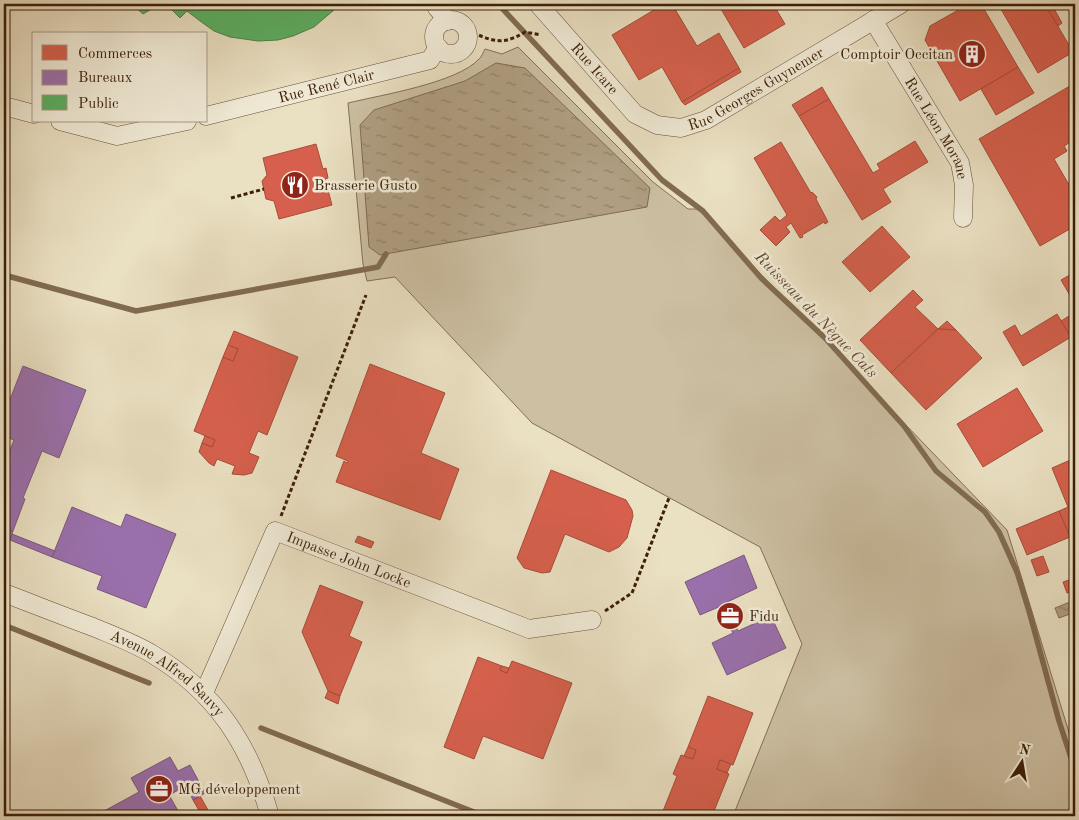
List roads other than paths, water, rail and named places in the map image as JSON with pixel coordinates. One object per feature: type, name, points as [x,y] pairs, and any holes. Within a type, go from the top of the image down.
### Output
[{"type":"street","points":[[436,4],[448,21]]},
{"type":"street","name":"Rue Icare","points":[[538,4],[634,114],[657,125]]},
{"type":"street","name":"Rue Georges Guynemer","points":[[657,125],[681,128],[706,120],[901,4]]},
{"type":"street","name":"Rue Léon Morane","points":[[874,20],[960,163],[964,185],[963,218]]},
{"type":"street","points":[[448,21],[459,22],[467,30],[468,41],[458,53],[446,53],[438,47],[434,36],[443,23],[448,21]]},
{"type":"street","name":"Rue René Clair","points":[[208,116],[430,60],[438,47]]},
{"type":"street","points":[[4,106],[32,113]]},
{"type":"street","points":[[64,122],[117,136],[182,122]]},
{"type":"street","name":"Impasse John Locke","points":[[204,693],[275,531],[530,630],[592,620]]},
{"type":"street","name":"Avenue Alfred Sauvy","points":[[4,593],[150,652],[183,674],[204,693],[236,734],[263,792],[270,816]]},
{"type":"water","points":[[496,63],[525,68],[650,188],[647,207],[380,255],[369,247],[360,125],[374,110],[465,81]]},
{"type":"water","points":[[1075,600],[1075,612],[1059,618],[1055,608]]},
{"type":"waterway","name":"Ruisseau du Nègue Cats","points":[[498,4],[662,180],[703,211],[761,278],[825,338],[904,426],[936,471],[985,512],[999,532],[1017,572],[1059,721],[1075,770]]},
{"type":"waterway","points":[[4,275],[136,311],[378,267],[386,254]]},
{"type":"waterway","points":[[4,625],[149,683]]},
{"type":"waterway","points":[[261,728],[484,816]]},
{"type":"place","name":"Comptoir Occitan","points":[[972,54]]},
{"type":"place","name":"Brasserie Gusto","points":[[295,185]]},
{"type":"place","name":"Fidu","points":[[730,616]]},
{"type":"place","name":"MG développement","points":[[159,789]]}]
